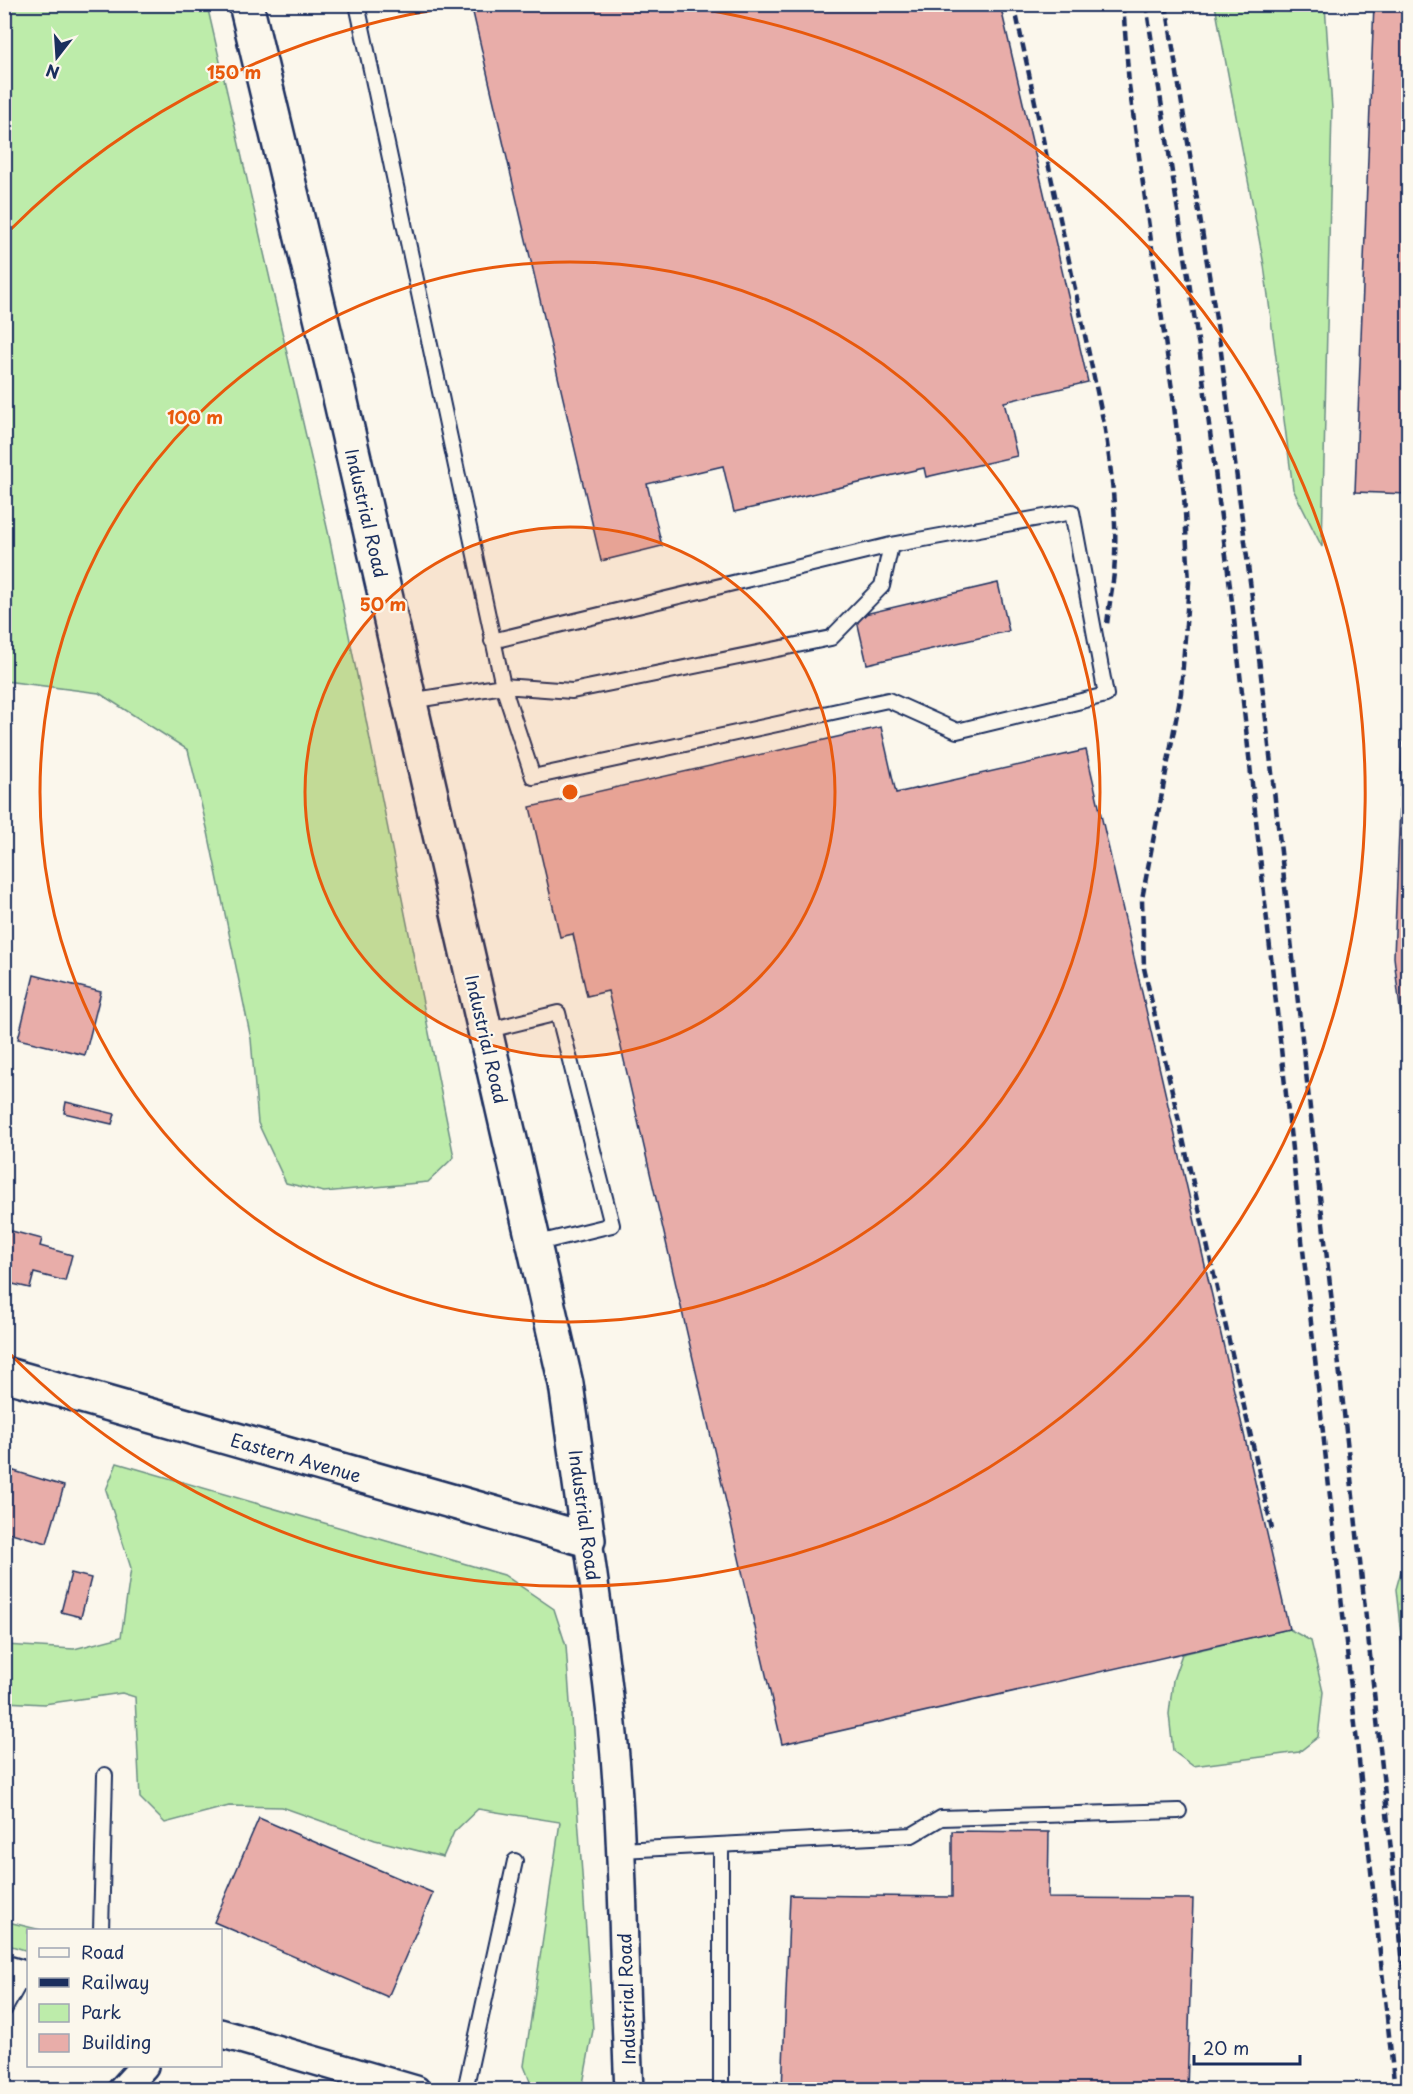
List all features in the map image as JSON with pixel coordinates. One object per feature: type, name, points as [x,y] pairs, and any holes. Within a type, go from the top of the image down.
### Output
[{"type":"street","name":"Industrial Road","points":[[246,4],[333,364],[566,1384],[609,1692],[621,1851],[629,2090]]},
{"type":"street","name":"Eastern Avenue","points":[[4,1374],[588,1540]]},
{"type":"street","points":[[222,2034],[416,2090]]},
{"type":"street","points":[[122,2090],[143,2067]]},
{"type":"lane","points":[[357,4],[492,641],[503,686],[533,777],[888,700],[957,731],[1106,695],[1072,512],[891,545],[492,641]]},
{"type":"lane","points":[[410,701],[503,686],[572,691],[831,638],[882,586],[891,545]]},
{"type":"lane","points":[[485,1031],[558,1013],[612,1225],[534,1244]]},
{"type":"lane","points":[[101,1929],[105,1775]]},
{"type":"lane","points":[[621,1851],[912,1835],[941,1818],[1179,1811]]},
{"type":"lane","points":[[721,1845],[721,2090]]},
{"type":"lane","points":[[465,2090],[515,1861]]},
{"type":"lane","points":[[4,2010],[19,1974]]},
{"type":"green space","points":[[5,4],[207,5],[329,536],[454,1157],[428,1182],[324,1192],[286,1183],[258,1123],[251,1039],[208,832],[188,750],[99,693],[5,681]]},
{"type":"green space","points":[[1215,5],[1325,5],[1332,109],[1322,547],[1293,489],[1264,265]]},
{"type":"green space","points":[[117,1463],[504,1575],[554,1609],[566,1646],[593,2030],[583,2084],[572,2089],[533,2089],[524,2066],[560,1822],[478,1809],[454,1832],[443,1857],[375,1840],[282,1807],[229,1806],[165,1823],[140,1798],[135,1697],[122,1693],[44,1704],[5,1702],[5,1645],[74,1649],[121,1637],[131,1568],[106,1490]]},
{"type":"green space","points":[[1408,1559],[1408,1702],[1396,1589],[1404,1560]]},
{"type":"green space","points":[[1289,1629],[1311,1641],[1323,1692],[1318,1737],[1299,1752],[1193,1766],[1173,1751],[1169,1714],[1173,1680],[1182,1654]]},
{"type":"green space","points":[[4,1921],[37,1929],[27,1929],[27,1951],[5,1944]]},
{"type":"building","points":[[471,4],[1000,4],[1088,382],[1004,402],[1017,456],[926,477],[924,468],[734,512],[723,466],[647,484],[662,546],[601,561]]},
{"type":"building","points":[[1374,4],[1408,4],[1408,494],[1355,492]]},
{"type":"building","points":[[998,583],[1009,631],[867,664],[856,616]]},
{"type":"building","points":[[1408,602],[1408,1078],[1394,957]]},
{"type":"building","points":[[881,727],[896,793],[1086,750],[1289,1629],[782,1744],[608,991],[587,996],[573,934],[560,937],[530,807]]},
{"type":"building","points":[[34,975],[101,992],[85,1055],[18,1039]]},
{"type":"building","points":[[66,1102],[115,1114],[112,1124],[64,1113]]},
{"type":"building","points":[[4,1229],[42,1239],[40,1246],[72,1255],[65,1281],[34,1273],[30,1288],[4,1282]]},
{"type":"building","points":[[4,1468],[64,1486],[47,1543],[4,1531]]},
{"type":"building","points":[[71,1573],[91,1578],[81,1617],[61,1612]]},
{"type":"building","points":[[259,1818],[433,1893],[388,1997],[214,1922]]},
{"type":"building","points":[[952,1831],[1049,1832],[1048,1898],[1193,1899],[1187,2090],[782,2090],[790,1895],[952,1897]]},
{"type":"railway","points":[[1014,4],[1107,442],[1114,498],[1115,536],[1114,573],[1107,624]]},
{"type":"railway","points":[[1123,4],[1129,85],[1173,397],[1184,495],[1189,582],[1181,693],[1142,899],[1144,968],[1272,1529]]},
{"type":"railway","points":[[1146,4],[1199,347],[1233,610],[1395,2090]]},
{"type":"railway","points":[[1166,4],[1220,344],[1253,605],[1335,1329],[1408,2009]]}]
